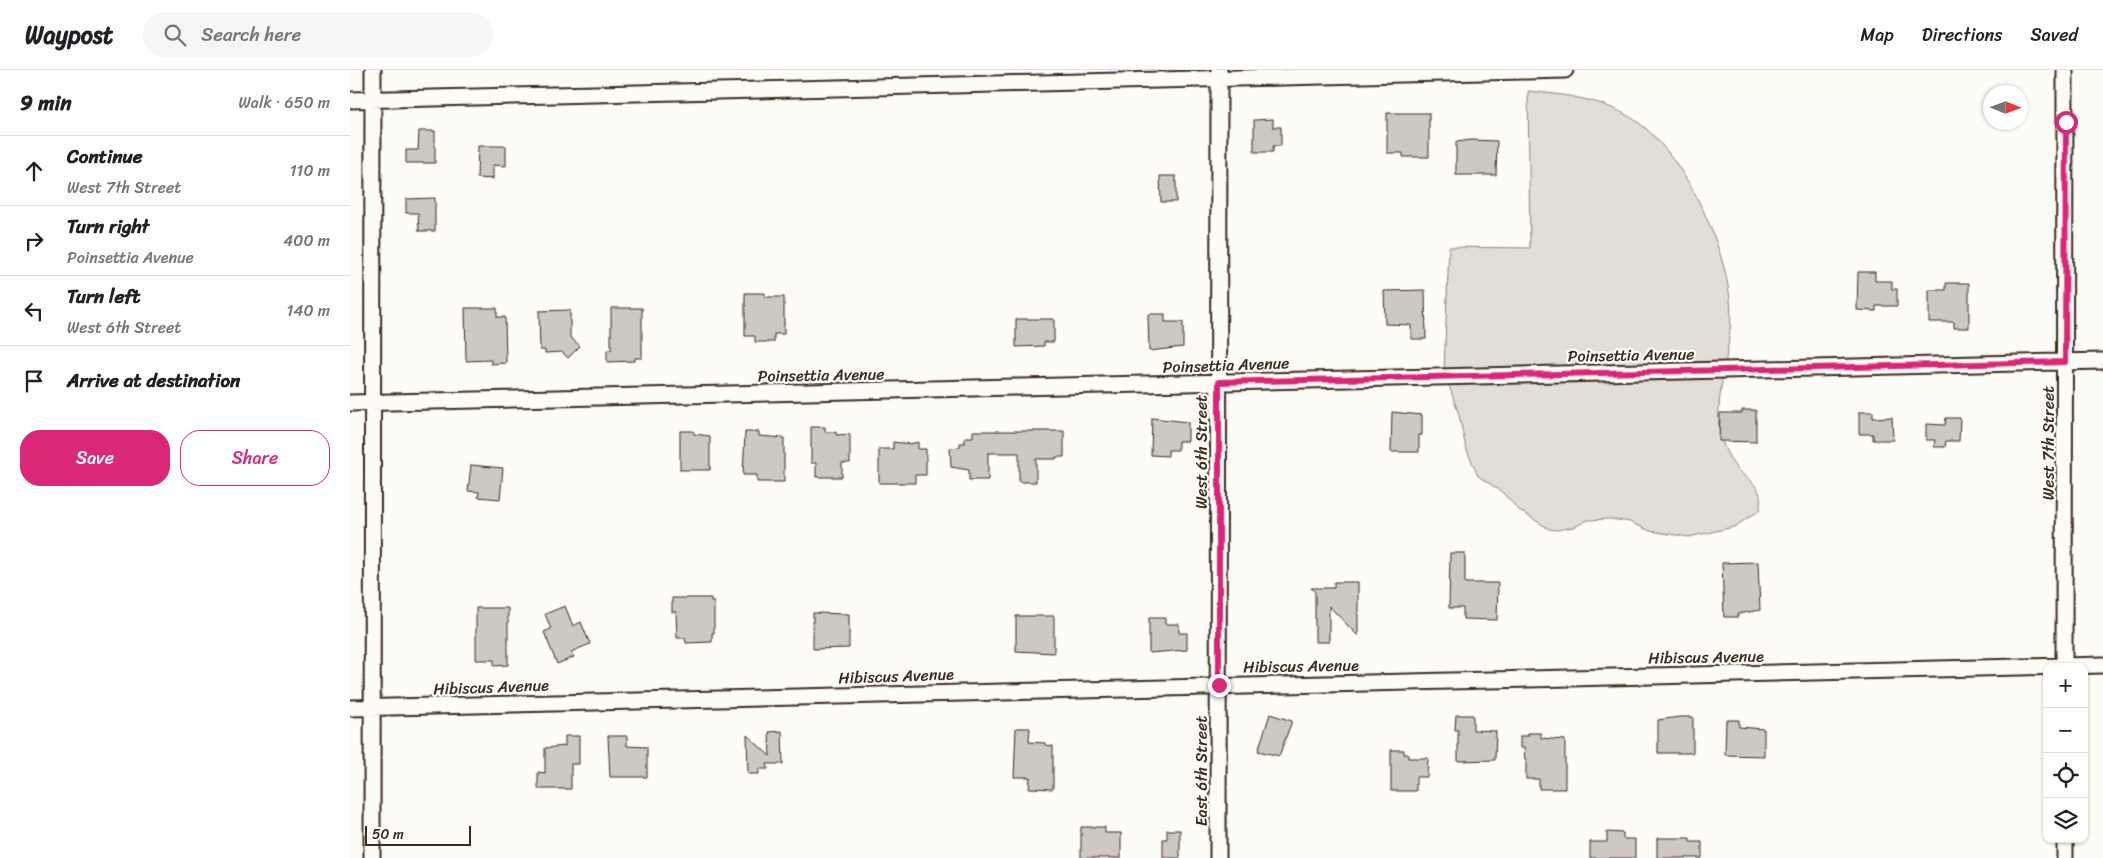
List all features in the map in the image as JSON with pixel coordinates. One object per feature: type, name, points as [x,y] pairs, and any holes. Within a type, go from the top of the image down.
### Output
[{"type":"street","points":[[372,858],[373,70]]},
{"type":"street","points":[[350,100],[1219,75],[1565,70]]},
{"type":"street","name":"West 7th Street","points":[[2064,663],[2065,70]]},
{"type":"street","name":"West 6th Street","points":[[1219,75],[1219,685]]},
{"type":"street","name":"Poinsettia Avenue","points":[[350,403],[2103,361]]},
{"type":"street","name":"Hibiscus Avenue","points":[[2088,665],[2103,665]]},
{"type":"street","name":"Hibiscus Avenue","points":[[350,708],[1219,685],[2043,666]]},
{"type":"street","name":"East 6th Street","points":[[1218,858],[1219,685]]},
{"type":"street","points":[[2065,843],[2065,858]]},
{"type":"shaded area","points":[[1528,91],[1557,94],[1600,103],[1639,123],[1657,139],[1674,160],[1690,185],[1703,211],[1715,238],[1724,266],[1731,316],[1719,401],[1719,429],[1732,461],[1738,470],[1756,487],[1760,497],[1760,510],[1734,527],[1689,537],[1650,531],[1630,522],[1611,519],[1588,520],[1574,527],[1557,530],[1549,529],[1519,510],[1502,492],[1478,476],[1466,448],[1459,415],[1444,370],[1449,247],[1530,248]]},
{"type":"building","points":[[1387,113],[1429,113],[1429,157],[1403,157],[1403,153],[1387,153]]},
{"type":"building","points":[[1273,119],[1273,127],[1281,127],[1281,146],[1273,146],[1273,152],[1254,152],[1254,120]]},
{"type":"building","points":[[419,131],[435,131],[435,163],[406,163],[406,150],[418,150]]},
{"type":"building","points":[[1471,140],[1497,141],[1496,175],[1456,175],[1456,142]]},
{"type":"building","points":[[478,146],[506,146],[506,166],[493,165],[493,179],[477,178]]},
{"type":"building","points":[[1160,176],[1176,176],[1176,202],[1161,202]]},
{"type":"building","points":[[435,198],[435,231],[419,231],[418,213],[406,213],[406,199]]},
{"type":"building","points":[[1858,272],[1875,272],[1875,281],[1892,281],[1892,289],[1897,289],[1897,306],[1876,306],[1876,311],[1857,310]]},
{"type":"building","points":[[1946,283],[1969,283],[1969,328],[1954,328],[1954,322],[1929,322],[1929,290],[1946,290]]},
{"type":"building","points":[[1425,290],[1426,339],[1411,339],[1411,325],[1385,324],[1384,291]]},
{"type":"building","points":[[745,293],[765,293],[765,297],[784,297],[784,334],[774,334],[774,342],[755,342],[755,336],[745,336]]},
{"type":"building","points":[[465,308],[497,308],[497,317],[505,317],[506,363],[491,364],[491,360],[466,361]]},
{"type":"building","points":[[611,308],[642,308],[642,358],[635,358],[635,361],[607,362],[607,350],[611,350]]},
{"type":"building","points":[[570,310],[570,337],[580,346],[568,358],[562,352],[545,353],[545,350],[540,350],[539,311]]},
{"type":"building","points":[[1148,314],[1165,314],[1165,322],[1183,322],[1183,347],[1149,351]]},
{"type":"building","points":[[1016,319],[1054,319],[1054,342],[1044,342],[1044,346],[1016,347]]},
{"type":"building","points":[[1742,410],[1756,410],[1756,442],[1719,441],[1720,413],[1742,413]]},
{"type":"building","points":[[1392,412],[1422,415],[1422,435],[1419,435],[1419,452],[1391,452]]},
{"type":"building","points":[[1859,412],[1873,412],[1873,418],[1892,417],[1893,440],[1873,440],[1873,434],[1859,434]]},
{"type":"building","points":[[1152,418],[1188,422],[1188,441],[1178,441],[1178,450],[1168,450],[1168,456],[1151,455]]},
{"type":"building","points":[[1946,418],[1960,418],[1959,441],[1946,441],[1945,447],[1934,447],[1935,440],[1926,440],[1926,424],[1945,425]]},
{"type":"building","points":[[811,427],[825,427],[825,432],[836,432],[836,435],[850,434],[850,463],[842,463],[842,477],[816,477],[816,463],[811,463]]},
{"type":"building","points":[[680,431],[693,431],[694,434],[710,436],[710,470],[680,470]]},
{"type":"building","points":[[973,431],[1064,431],[1064,457],[1036,459],[1036,482],[1019,482],[1019,453],[988,453],[988,480],[969,480],[969,470],[951,467],[950,448],[960,447],[960,443],[965,443],[965,437],[973,437]]},
{"type":"building","points":[[745,432],[759,432],[759,436],[784,438],[784,482],[757,482],[757,475],[743,475]]},
{"type":"building","points":[[893,442],[910,444],[918,442],[918,449],[926,449],[926,475],[915,475],[915,483],[879,483],[879,449],[893,449]]},
{"type":"building","points":[[471,465],[503,468],[500,499],[478,497],[479,492],[468,491]]},
{"type":"building","points":[[1450,553],[1465,553],[1465,583],[1498,583],[1497,620],[1463,619],[1463,608],[1449,608]]},
{"type":"building","points":[[1758,562],[1760,610],[1738,614],[1738,617],[1724,617],[1722,563]]},
{"type":"building","points":[[1334,582],[1358,582],[1358,636],[1329,606],[1329,642],[1315,642],[1315,592],[1311,588],[1334,588]]},
{"type":"building","points":[[672,598],[711,598],[711,602],[714,602],[714,633],[712,633],[712,642],[686,643],[685,638],[677,638],[676,612],[672,612]]},
{"type":"building","points":[[565,606],[573,626],[581,622],[590,644],[571,652],[574,657],[557,664],[544,632],[551,629],[545,614]]},
{"type":"building","points":[[476,608],[508,608],[508,665],[494,666],[494,660],[476,660]]},
{"type":"building","points":[[813,613],[849,614],[849,648],[813,649]]},
{"type":"building","points":[[1016,616],[1054,616],[1054,653],[1016,651]]},
{"type":"building","points":[[1149,618],[1165,618],[1165,624],[1179,624],[1179,633],[1187,633],[1187,650],[1149,653]]},
{"type":"building","points":[[1270,714],[1292,721],[1279,756],[1258,751]]},
{"type":"building","points":[[1456,715],[1473,715],[1473,730],[1496,731],[1495,760],[1458,761],[1458,730],[1455,730]]},
{"type":"building","points":[[1693,717],[1693,753],[1658,753],[1658,720]]},
{"type":"building","points":[[1726,720],[1739,720],[1739,727],[1764,729],[1764,756],[1725,755]]},
{"type":"building","points":[[1016,728],[1030,728],[1029,742],[1045,743],[1045,745],[1053,746],[1053,789],[1029,788],[1030,777],[1014,777]]},
{"type":"building","points":[[782,731],[783,764],[767,764],[768,769],[759,769],[759,774],[748,774],[747,735],[770,756],[769,732]]},
{"type":"building","points":[[1528,733],[1541,733],[1541,738],[1565,740],[1565,789],[1539,789],[1539,779],[1526,779],[1526,759],[1524,748],[1520,748],[1520,736],[1528,736]]},
{"type":"building","points":[[565,736],[579,736],[579,764],[571,764],[571,789],[538,789],[538,772],[545,773],[545,748],[565,746]]},
{"type":"building","points":[[608,736],[627,736],[627,746],[647,747],[647,777],[610,777]]},
{"type":"building","points":[[1391,750],[1404,750],[1404,754],[1408,754],[1408,758],[1428,758],[1427,777],[1416,777],[1416,791],[1391,791]]},
{"type":"building","points":[[1081,827],[1105,827],[1105,833],[1121,833],[1121,858],[1081,858]]},
{"type":"building","points":[[1167,830],[1180,830],[1180,858],[1163,858],[1163,839],[1167,839]]},
{"type":"building","points":[[1607,832],[1623,833],[1623,839],[1635,839],[1635,858],[1590,858],[1590,842],[1607,842]]},
{"type":"building","points":[[1657,838],[1690,838],[1690,842],[1702,842],[1702,858],[1657,858]]},
{"type":"route","points":[[1219,685],[1219,382],[2065,362],[2066,122]]}]
